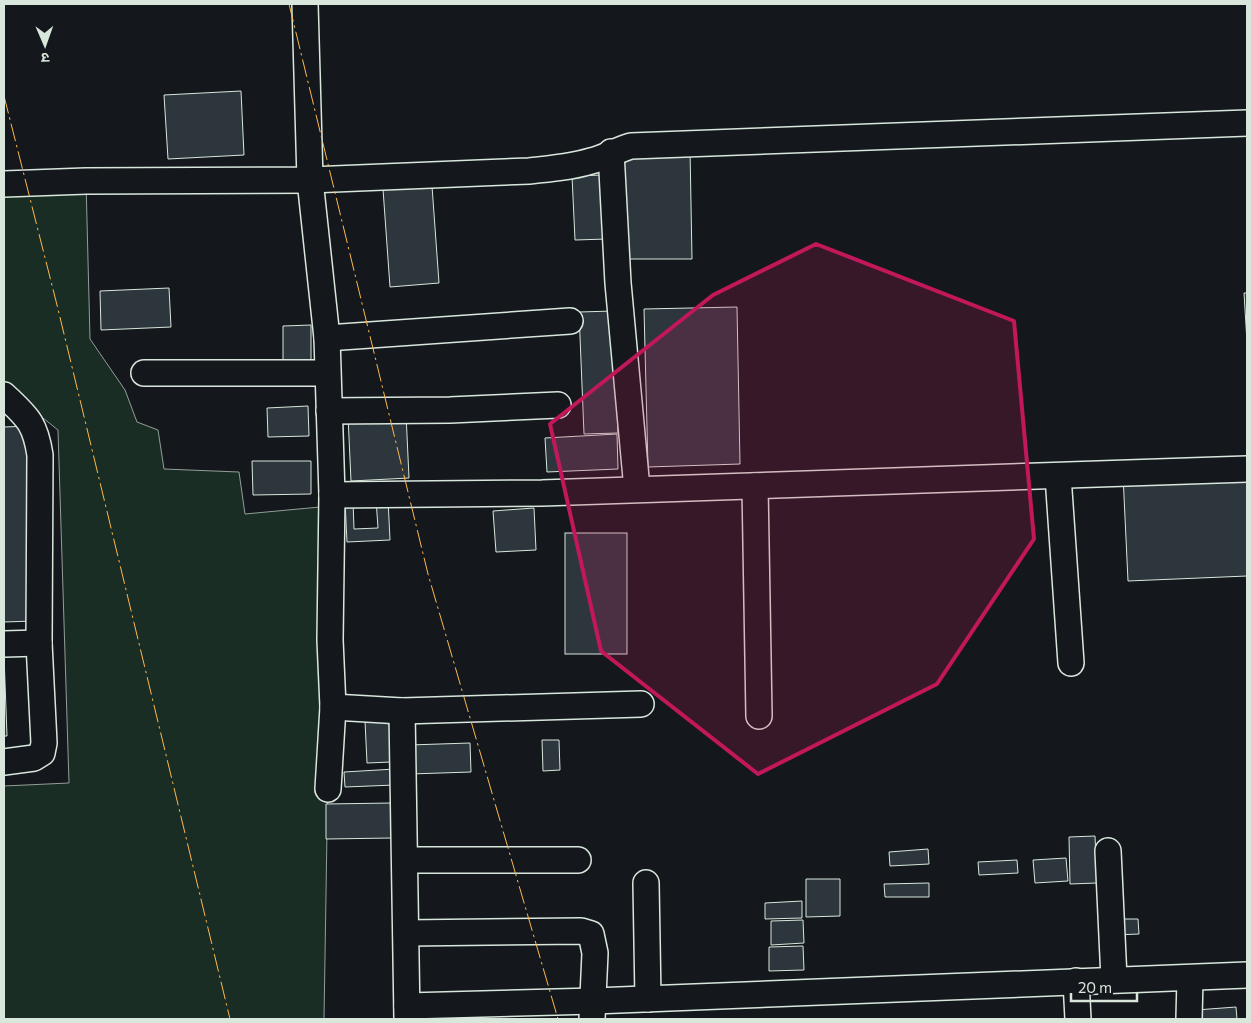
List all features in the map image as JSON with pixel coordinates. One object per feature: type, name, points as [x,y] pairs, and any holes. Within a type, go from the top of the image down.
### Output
[{"type":"street","points":[[305,4],[310,180],[327,338],[332,495],[330,640],[333,707],[328,789]]},
{"type":"street","points":[[4,184],[86,180],[310,180],[529,171],[594,161],[611,152],[631,146],[1247,123]]},
{"type":"street","points":[[611,152],[618,283],[637,489]]},
{"type":"street","points":[[327,338],[570,321]]},
{"type":"street","points":[[144,374],[327,373]]},
{"type":"street","points":[[4,395],[30,420],[37,434],[40,455],[40,643],[44,743],[42,753],[34,758],[4,762]]},
{"type":"street","points":[[329,410],[450,410],[558,405]]},
{"type":"street","points":[[332,495],[755,486],[1247,469]]},
{"type":"street","points":[[1058,476],[1071,663]]},
{"type":"street","points":[[755,486],[759,716]]},
{"type":"street","points":[[4,644],[40,643]]},
{"type":"street","points":[[333,707],[402,711],[640,704]]},
{"type":"street","points":[[402,711],[407,1013],[593,1010],[648,999],[1247,975]]},
{"type":"street","points":[[1108,851],[1114,980]]},
{"type":"street","points":[[405,860],[578,860]]},
{"type":"street","points":[[646,883],[648,999]]},
{"type":"street","points":[[406,933],[581,931],[591,934],[596,953],[593,1010]]},
{"type":"street","points":[[1189,1019],[1190,978]]},
{"type":"street","points":[[1076,981],[1078,1019]]},
{"type":"highlighted area","points":[[816,244],[1014,321],[1034,539],[937,684],[758,774],[601,651],[550,424],[713,295]]},
{"type":"green space","points":[[86,181],[90,339],[125,390],[137,422],[158,430],[164,469],[239,472],[245,514],[320,507],[329,707],[324,1019],[4,1019],[4,786],[69,783],[58,430],[4,387],[4,194]]},
{"type":"building","points":[[241,91],[244,155],[168,159],[164,95]]},
{"type":"building","points":[[690,149],[692,259],[622,259],[620,155]]},
{"type":"building","points":[[604,175],[607,239],[575,240],[572,176]]},
{"type":"building","points":[[432,186],[439,283],[390,287],[383,189]]},
{"type":"building","points":[[169,288],[171,327],[101,330],[100,291]]},
{"type":"building","points":[[1244,293],[1247,293],[1247,342]]},
{"type":"building","points":[[737,307],[740,464],[648,467],[644,309]]},
{"type":"building","points":[[613,311],[618,433],[584,434],[579,312]]},
{"type":"building","points":[[311,325],[311,363],[283,363],[283,326]]},
{"type":"building","points":[[308,406],[309,436],[268,437],[267,408]]},
{"type":"building","points":[[406,414],[409,478],[351,481],[348,416]]},
{"type":"building","points":[[30,426],[34,621],[4,622],[4,427]]},
{"type":"building","points":[[617,434],[618,469],[547,472],[545,438]]},
{"type":"building","points":[[252,461],[311,461],[311,494],[253,495]]},
{"type":"building","points":[[1247,469],[1247,576],[1128,581],[1123,475]]},
{"type":"building","points":[[376,499],[388,499],[390,540],[347,542],[345,501],[353,501],[354,529],[378,528]]},
{"type":"building","points":[[534,508],[536,550],[496,552],[493,511]]},
{"type":"building","points":[[565,533],[627,533],[627,654],[565,654]]},
{"type":"building","points":[[4,656],[7,736],[4,736]]},
{"type":"building","points":[[389,720],[391,762],[367,763],[365,721]]},
{"type":"building","points":[[542,740],[559,740],[560,770],[543,771]]},
{"type":"building","points":[[470,743],[471,772],[410,774],[409,745]]},
{"type":"building","points":[[395,769],[395,785],[345,787],[344,772]]},
{"type":"building","points":[[391,803],[392,838],[326,839],[326,804]]},
{"type":"building","points":[[1095,836],[1097,883],[1070,884],[1069,837]]},
{"type":"building","points":[[928,849],[929,864],[890,866],[889,852]]},
{"type":"building","points":[[1066,858],[1068,881],[1035,883],[1033,860]]},
{"type":"building","points":[[1017,860],[1018,873],[979,875],[978,862]]},
{"type":"building","points":[[806,879],[840,879],[840,916],[806,917]]},
{"type":"building","points":[[929,883],[929,897],[885,897],[884,884]]},
{"type":"building","points":[[802,901],[802,918],[765,919],[765,903]]},
{"type":"building","points":[[1114,919],[1138,919],[1139,934],[1115,935]]},
{"type":"building","points":[[803,920],[804,943],[771,945],[771,921]]},
{"type":"building","points":[[803,946],[804,970],[769,971],[769,947]]},
{"type":"building","points":[[1236,1007],[1237,1019],[1197,1019],[1196,1010]]},
{"type":"power","points":[[289,4],[428,574],[558,1019]]},
{"type":"power","points":[[4,96],[57,305],[230,1019]]}]
